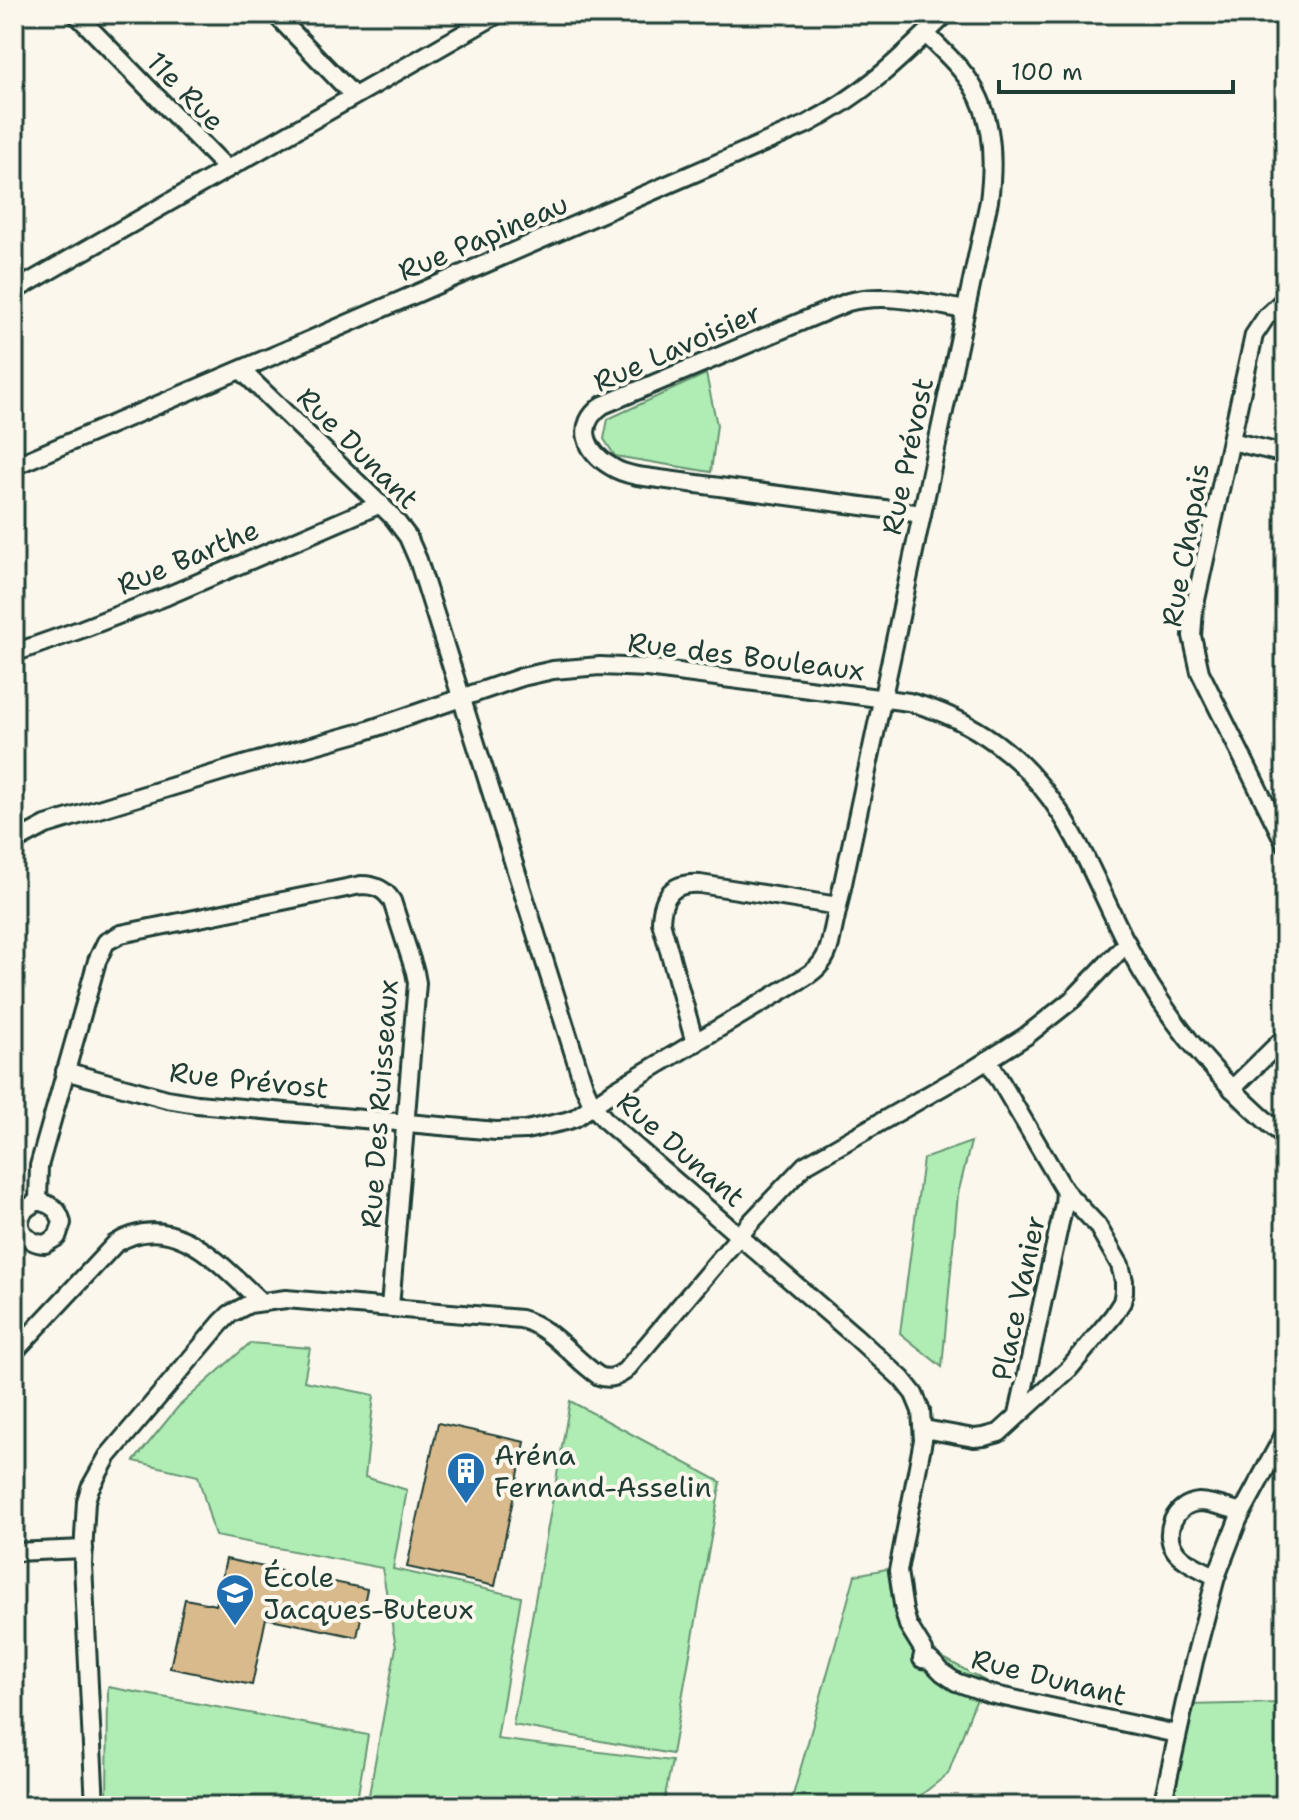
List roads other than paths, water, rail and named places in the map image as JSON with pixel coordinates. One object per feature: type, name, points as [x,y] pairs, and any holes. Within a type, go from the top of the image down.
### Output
[{"type":"street","name":"11e Rue","points":[[76,14],[227,169]]},
{"type":"street","points":[[275,14],[354,96]]},
{"type":"street","points":[[14,291],[498,14]]},
{"type":"street","name":"Rue Papineau","points":[[14,466],[805,125],[874,82],[946,14]]},
{"type":"street","name":"Rue Prévost","points":[[65,1071],[183,1103],[510,1131],[566,1121],[819,966],[828,952],[990,190],[993,162],[990,134],[982,107],[971,83],[926,34]]},
{"type":"street","name":"Rue Lavoisier","points":[[922,514],[637,476],[606,463],[588,443],[586,426],[595,410],[603,405],[848,302],[890,297],[965,310]]},
{"type":"street","name":"Rue Chapais","points":[[1285,299],[1266,317],[1254,335],[1194,609],[1192,636],[1200,672],[1285,843]]},
{"type":"street","name":"Rue Dunant","points":[[241,370],[381,504],[401,526],[413,548],[584,1086],[593,1106],[607,1122],[909,1386],[918,1401],[923,1440],[898,1571],[904,1611],[908,1625],[924,1651],[922,1659],[930,1660],[956,1682],[990,1694],[1177,1734]]},
{"type":"street","points":[[1231,441],[1285,454]]},
{"type":"street","name":"Rue Barthe","points":[[14,653],[167,596],[381,504]]},
{"type":"street","name":"Rue des Bouleaux","points":[[14,842],[46,825],[362,732],[539,673],[565,668],[647,668],[918,705],[972,727],[1011,754],[1050,795],[1073,833],[1141,969],[1173,1019],[1232,1089],[1285,1137]]},
{"type":"street","points":[[695,1043],[661,922],[661,911],[670,892],[689,883],[838,906]]},
{"type":"street","name":"Rue Des Ruisseaux","points":[[38,1201],[38,1170],[65,1071],[97,961],[111,938],[369,885],[385,892],[392,901],[416,977],[390,1307]]},
{"type":"street","points":[[95,1806],[84,1549],[86,1501],[108,1456],[221,1323],[240,1308],[260,1301],[298,1299],[521,1319],[545,1330],[603,1378],[615,1377],[625,1371],[798,1171],[1026,1036],[1059,1012],[1127,943]]},
{"type":"street","points":[[1232,1089],[1285,1037]]},
{"type":"street","name":"Place Vanier","points":[[924,1429],[963,1436],[984,1437],[999,1433],[1069,1369],[1113,1316],[1124,1292],[1120,1265],[1097,1225],[1065,1191],[988,1060]]},
{"type":"street","name":"Place Vanier","points":[[1018,1414],[1065,1191]]},
{"type":"street","points":[[14,1352],[115,1244],[131,1236],[163,1234],[198,1246],[260,1301]]},
{"type":"street","points":[[1162,1806],[1216,1577],[1242,1512],[1285,1433]]},
{"type":"street","points":[[1216,1577],[1184,1559],[1174,1549],[1170,1537],[1172,1520],[1183,1508],[1195,1503],[1242,1512]]},
{"type":"street","points":[[14,1552],[84,1549]]},
{"type":"place","name":"Aréna Fernand-Asselin","points":[[466,1505]]},
{"type":"place","name":"École Jacques-Buteux","points":[[235,1627]]}]
